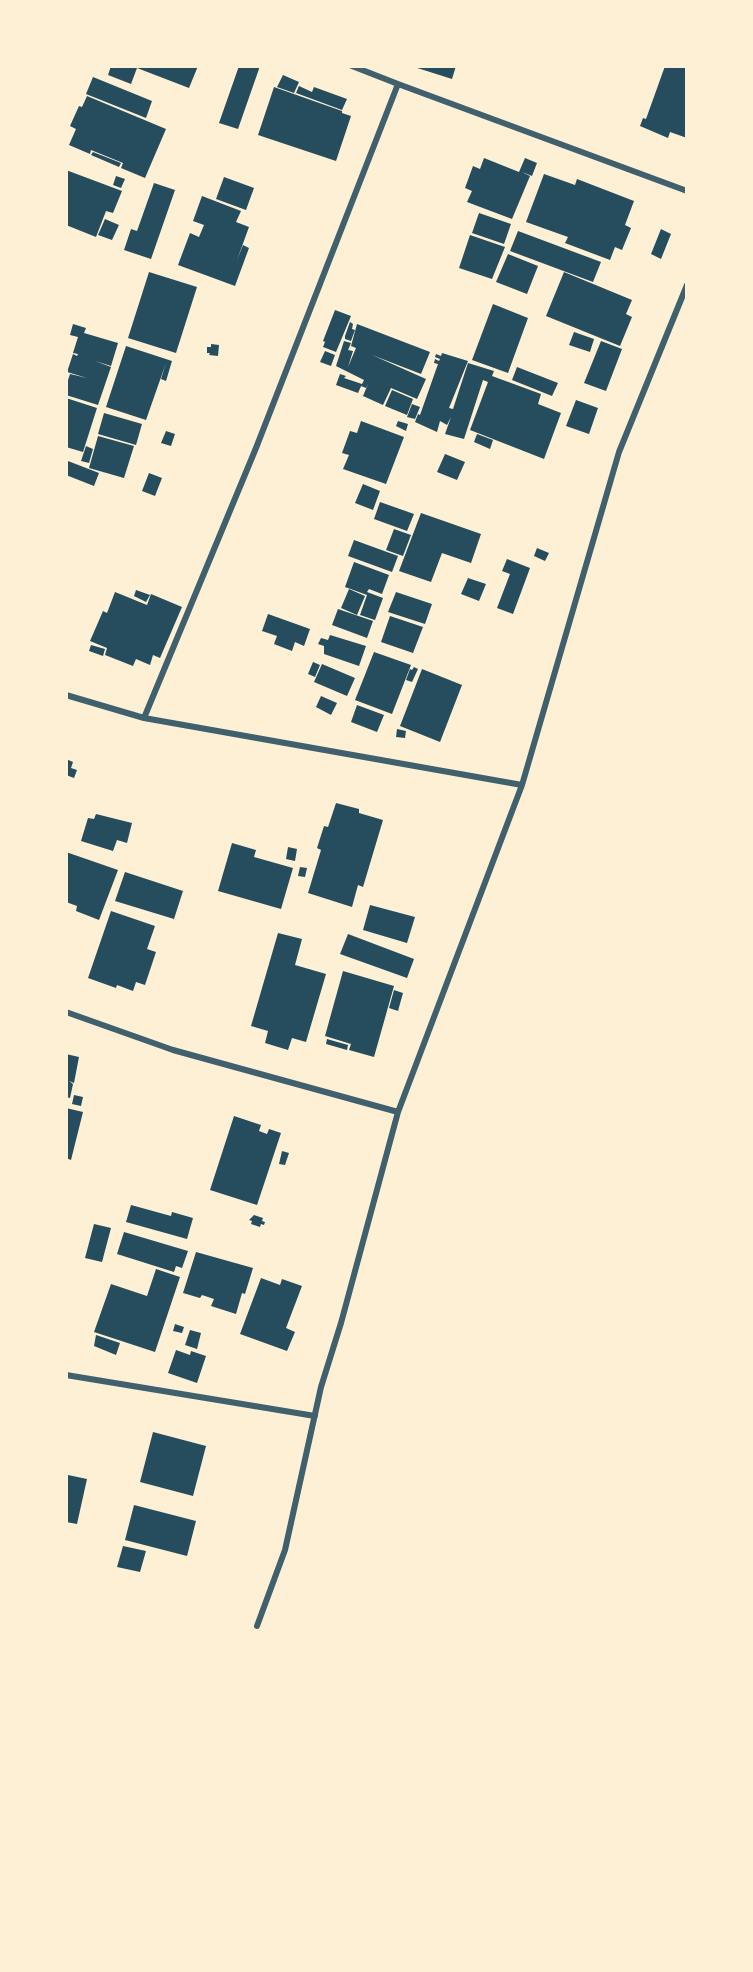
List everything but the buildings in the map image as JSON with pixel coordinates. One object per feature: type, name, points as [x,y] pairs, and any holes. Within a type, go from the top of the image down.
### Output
[{"type":"street","points":[[352,66],[687,191]]},
{"type":"street","points":[[144,718],[256,448],[399,84]]},
{"type":"street","points":[[257,1626],[285,1550],[315,1416],[398,1112],[522,785],[619,452],[687,285]]},
{"type":"street","points":[[66,695],[144,718],[522,785]]},
{"type":"street","points":[[66,1012],[173,1050],[398,1112]]},
{"type":"street","points":[[66,1375],[315,1416]]}]
